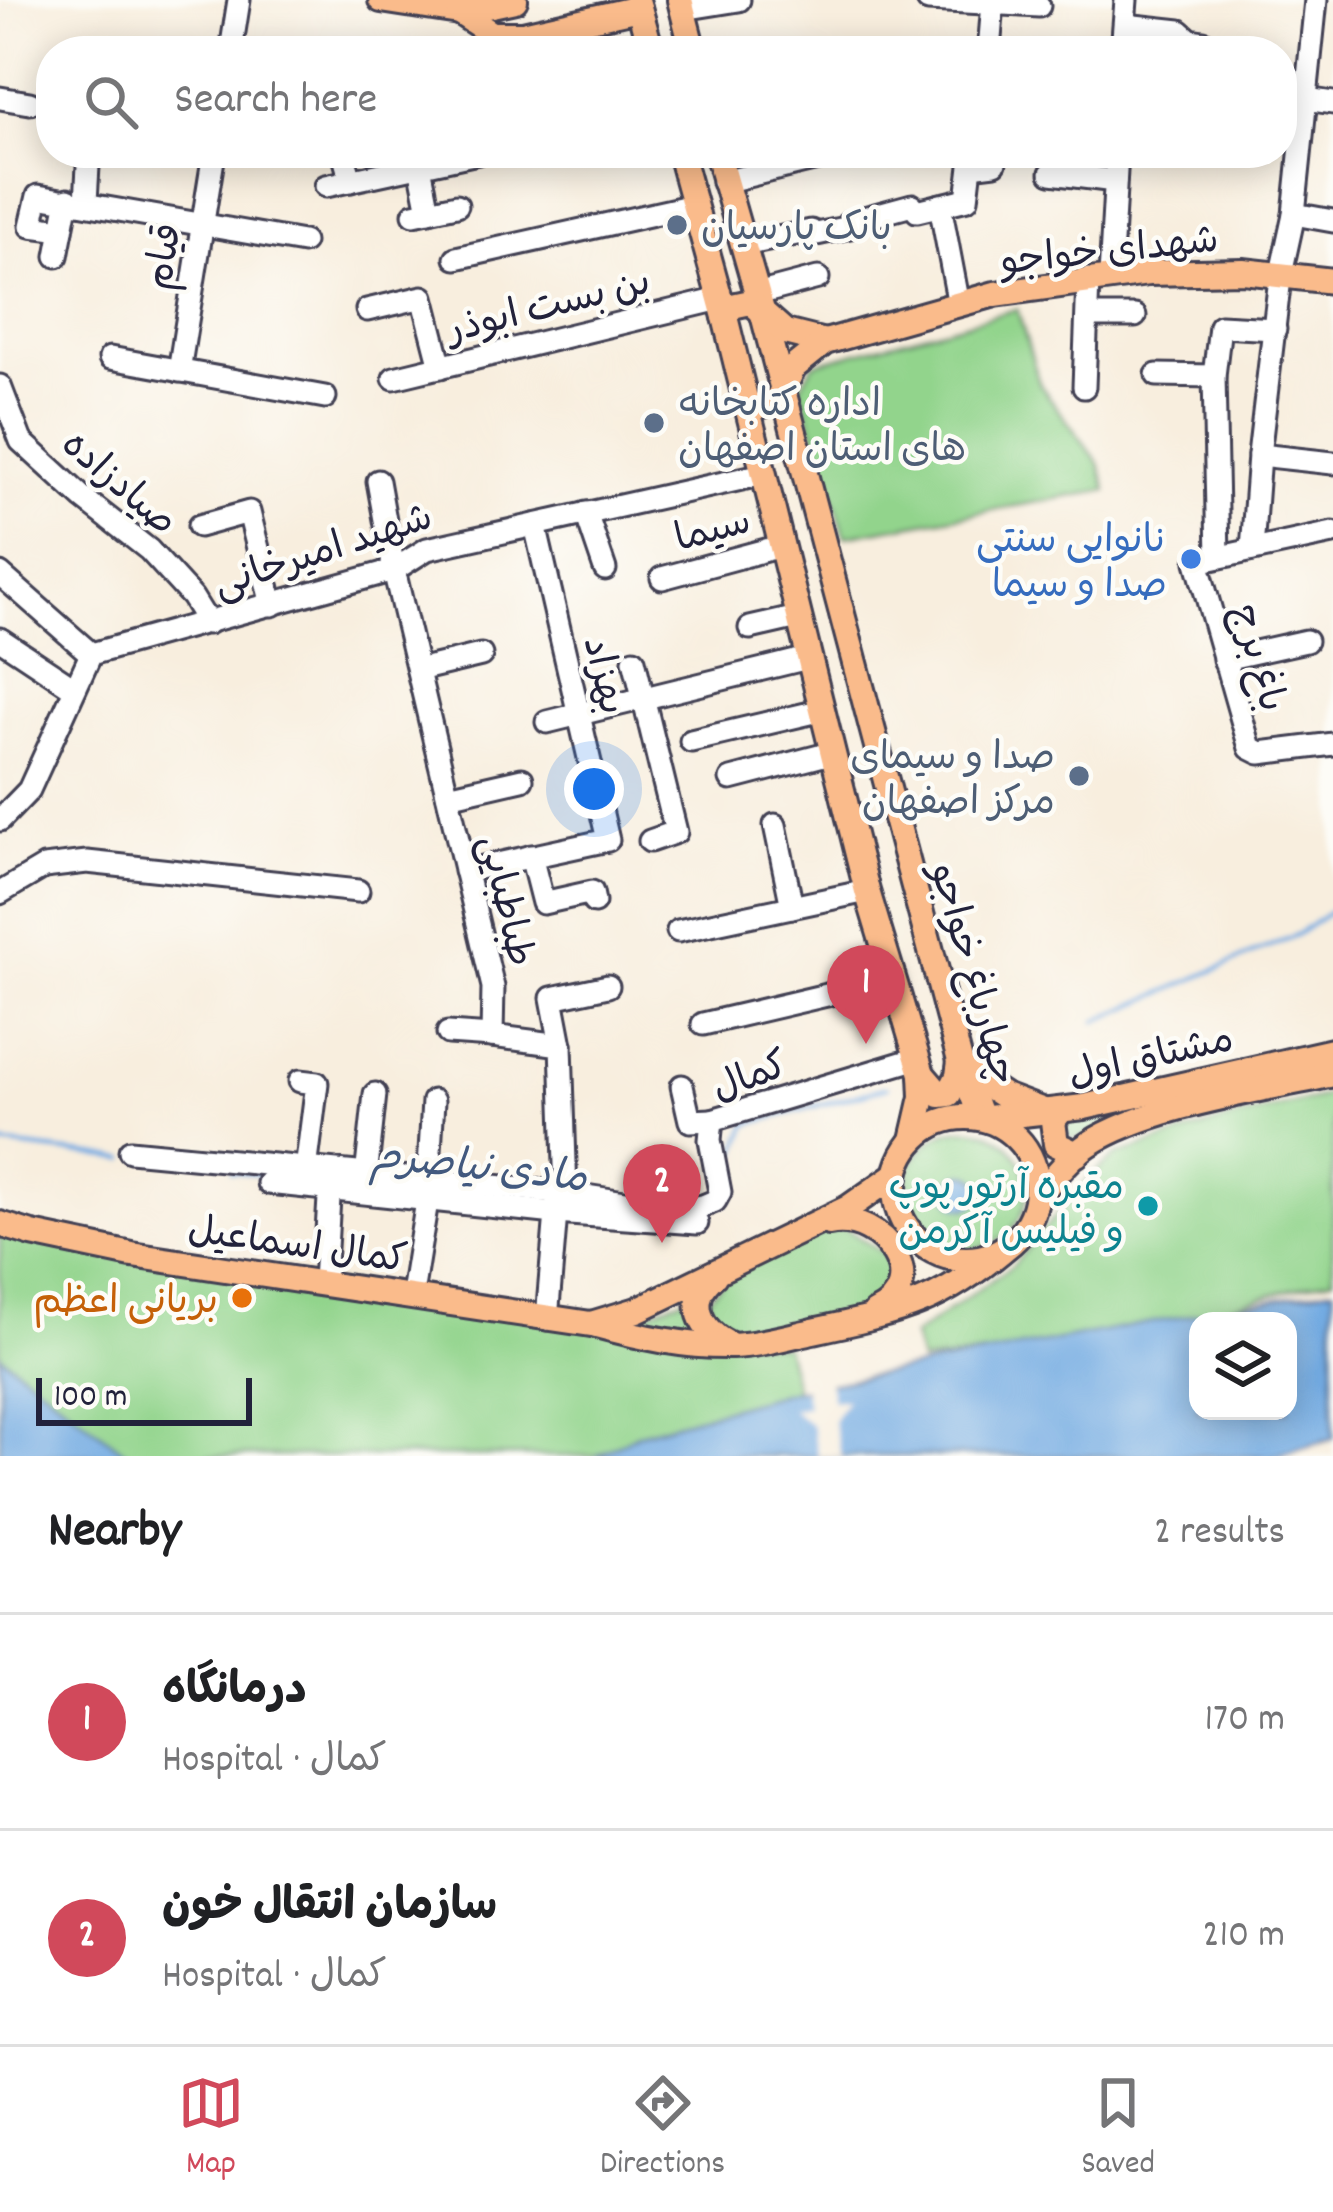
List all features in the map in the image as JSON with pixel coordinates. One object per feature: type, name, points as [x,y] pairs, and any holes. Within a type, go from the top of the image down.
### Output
[{"type":"main road","points":[[381,0],[459,12],[515,0]]},
{"type":"main road","points":[[459,12],[492,34],[523,34],[638,4],[647,36]]},
{"type":"main road","points":[[681,5],[688,36]]},
{"type":"main road","name":"چهارباغ خواجو","points":[[684,168],[723,308],[820,711],[918,1067],[921,1112],[913,1139]]},
{"type":"main road","name":"چهارباغ خواجو","points":[[721,168],[961,1065],[981,1118]]},
{"type":"main road","name":"شهدای خواجو","points":[[825,341],[959,304],[1099,278],[1243,271],[1333,281]]},
{"type":"main road","points":[[723,308],[759,300],[772,323],[785,332],[825,341]]},
{"type":"main road","points":[[746,400],[755,407],[767,407],[782,392],[794,367],[825,341]]},
{"type":"main road","name":"مشتاق اول","points":[[981,1118],[1054,1113],[1333,1051]]},
{"type":"main road","points":[[918,1067],[940,1095],[949,1094],[961,1065],[1004,1096],[1054,1113],[1056,1144],[1077,1154]]},
{"type":"main road","name":"مشتاق اول","points":[[1036,1197],[1077,1154],[1100,1138],[1159,1116],[1333,1074]]},
{"type":"main road","points":[[951,1118],[981,1118],[1012,1134],[1024,1147],[1033,1162],[1036,1197],[1032,1215],[1011,1243],[967,1259],[951,1257],[911,1234],[896,1206],[895,1175],[913,1139],[951,1118]]},
{"type":"main road","name":"کمال اسماعیل","points":[[588,1324],[638,1310],[863,1199],[895,1175]]},
{"type":"main road","points":[[809,1226],[855,1221],[879,1234],[896,1256],[901,1281],[894,1302],[857,1322]]},
{"type":"main road","name":"کمال اسماعیل","points":[[0,1223],[77,1245],[412,1294],[648,1339],[732,1346],[907,1309],[971,1277],[1011,1243]]},
{"type":"main road","points":[[730,1263],[707,1282],[697,1301],[709,1333],[732,1346]]},
{"type":"street","points":[[233,36],[239,0]]},
{"type":"street","points":[[681,5],[739,0]]},
{"type":"street","points":[[928,0],[1039,6]]},
{"type":"street","points":[[1123,36],[1126,0]]},
{"type":"street","points":[[1297,127],[1321,2]]},
{"type":"street","points":[[990,36],[993,4]]},
{"type":"street","points":[[1124,25],[1162,36]]},
{"type":"street","points":[[0,98],[30,103]]},
{"type":"street","points":[[1306,99],[1333,104]]},
{"type":"street","points":[[57,256],[62,230],[87,168]]},
{"type":"street","name":"قیام","points":[[179,371],[211,168]]},
{"type":"street","points":[[347,168],[351,181]]},
{"type":"street","points":[[326,186],[394,168]]},
{"type":"street","points":[[415,168],[421,213],[457,205]]},
{"type":"street","points":[[724,182],[779,168]]},
{"type":"street","points":[[744,245],[850,227],[849,222],[912,205],[917,211],[967,199],[971,168]]},
{"type":"street","points":[[1084,387],[1088,316],[1099,278],[1116,168]]},
{"type":"street","points":[[1252,550],[1280,278],[1294,214],[1292,168]]},
{"type":"street","points":[[1051,173],[1115,181]]},
{"type":"street","points":[[62,230],[31,226],[38,196],[303,242]]},
{"type":"street","points":[[456,258],[694,205]]},
{"type":"street","points":[[940,206],[959,304]]},
{"type":"street","points":[[1294,214],[1333,221]]},
{"type":"street","points":[[759,300],[818,278]]},
{"type":"street","points":[[367,310],[424,297],[441,367]]},
{"type":"street","name":"بن بست ابوذر","points":[[394,378],[723,308]]},
{"type":"street","points":[[1088,316],[1135,316]]},
{"type":"street","name":"باغ برج","points":[[1275,329],[1220,326],[1207,559],[1224,659],[1250,748],[1260,753],[1331,751]]},
{"type":"street","points":[[110,358],[325,397]]},
{"type":"street","points":[[1157,374],[1214,376]]},
{"type":"street","name":"صیادزاده","points":[[0,386],[21,441],[149,550],[192,597],[208,623]]},
{"type":"street","points":[[1259,455],[1333,463]]},
{"type":"street","name":"شهید امیرخانی","points":[[91,654],[394,570],[427,549],[764,474]]},
{"type":"street","name":"طباطبایی","points":[[378,481],[394,570],[493,987],[492,1036]]},
{"type":"street","points":[[200,526],[249,512],[272,605]]},
{"type":"street","points":[[586,513],[604,569]]},
{"type":"street","name":"بهزاد","points":[[465,871],[608,840],[535,525]]},
{"type":"street","points":[[1207,559],[1333,533]]},
{"type":"street","name":"سیما","points":[[662,578],[781,546]]},
{"type":"street","points":[[0,574],[91,654],[29,790],[0,820]]},
{"type":"street","points":[[750,628],[798,617]]},
{"type":"street","points":[[0,638],[74,688]]},
{"type":"street","points":[[1224,659],[1306,641]]},
{"type":"street","points":[[418,670],[481,655]]},
{"type":"street","points":[[547,722],[808,658]]},
{"type":"street","points":[[634,660],[676,832],[650,841]]},
{"type":"street","points":[[691,740],[820,711]]},
{"type":"street","points":[[731,779],[831,753]]},
{"type":"street","points":[[448,796],[522,779]]},
{"type":"street","points":[[775,825],[792,907]]},
{"type":"street","points":[[531,856],[543,902],[592,892],[594,902]]},
{"type":"street","points":[[0,893],[44,867],[87,862],[358,891]]},
{"type":"street","points":[[678,931],[867,891]]},
{"type":"street","points":[[703,1024],[891,980]]},
{"type":"street","points":[[547,1319],[560,1200],[561,1046],[552,998],[608,986]]},
{"type":"street","points":[[448,1033],[561,1046]]},
{"type":"street","name":"کمال","points":[[130,1151],[306,1170],[330,1182],[366,1177],[428,1190],[676,1210],[715,1201],[720,1182],[710,1140],[712,1120],[918,1067]]},
{"type":"street","points":[[306,1170],[319,1083]]},
{"type":"street","points":[[682,1086],[690,1121],[712,1120]]},
{"type":"street","points":[[366,1177],[375,1094]]},
{"type":"street","points":[[412,1294],[428,1190],[433,1101]]},
{"type":"street","points":[[268,1183],[330,1182],[428,1190]]},
{"type":"street","points":[[324,1282],[330,1182]]},
{"type":"street","points":[[560,1200],[697,1223]]},
{"type":"green space","points":[[1017,309],[1040,385],[1099,463],[1107,490],[845,536],[800,387],[813,364]]},
{"type":"green space","points":[[1333,1094],[1333,1278],[1206,1312],[1189,1312],[1189,1317],[1098,1341],[920,1362],[913,1336],[1013,1265],[1089,1177],[1117,1155],[1220,1122]]},
{"type":"green space","points":[[1168,1100],[1077,1139],[1068,1137],[1067,1118]]},
{"type":"green space","points":[[967,1129],[990,1134],[1009,1147],[1022,1166],[1027,1189],[1022,1212],[1009,1231],[990,1244],[967,1249],[944,1244],[925,1231],[912,1212],[907,1189],[912,1166],[925,1147],[944,1134]]},
{"type":"green space","points":[[845,1228],[887,1256],[892,1285],[874,1307],[744,1336],[728,1336],[713,1322],[709,1298],[734,1274],[791,1243]]},
{"type":"green space","points":[[0,1236],[785,1346],[796,1390],[640,1433],[596,1456],[129,1456],[0,1355]]},
{"type":"green space","points":[[687,1296],[698,1336],[614,1327]]},
{"type":"water","points":[[965,1174],[977,1179],[982,1191],[977,1203],[965,1208],[953,1203],[948,1191],[953,1179]]},
{"type":"water","points":[[1333,1288],[1333,1439],[1273,1456],[596,1456],[640,1433],[786,1392],[1189,1315],[1189,1420],[1297,1420],[1297,1312],[1207,1312]]},
{"type":"water","points":[[0,1355],[125,1452],[129,1456],[0,1456]]},
{"type":"pier","points":[[828,1378],[833,1401],[847,1399],[833,1421],[841,1456],[818,1456],[812,1426],[792,1410],[807,1406],[803,1383]]},
{"type":"waterway","name":"مادی نیاصرم","points":[[1097,1021],[1296,935],[1333,910]]},
{"type":"waterway","name":"مادی نیاصرم","points":[[724,1203],[729,1200],[734,1158],[748,1124],[887,1087]]},
{"type":"waterway","name":"مادی نیاصرم","points":[[0,1144],[125,1159]]},
{"type":"waterway","name":"مادی نیاصرم","points":[[232,1171],[263,1175]]},
{"type":"place","name":"بانک پارسیان","points":[[677,225]]},
{"type":"place","name":"اداره کتابخانه های استان اصفهان","points":[[654,423]]},
{"type":"place","name":"نانوایی سنتی صدا و سیما","points":[[1191,559]]},
{"type":"place","name":"صدا و سیمای مرکز اصفهان","points":[[1079,776]]},
{"type":"place","name":"درمانگاه","points":[[866,1044]]},
{"type":"place","name":"مقبره آرتور پوپ و فیلیس آکرمن","points":[[1148,1206]]},
{"type":"place","name":"سازمان انتقال خون","points":[[662,1243]]},
{"type":"place","name":"بریانی اعظم","points":[[242,1298]]}]
